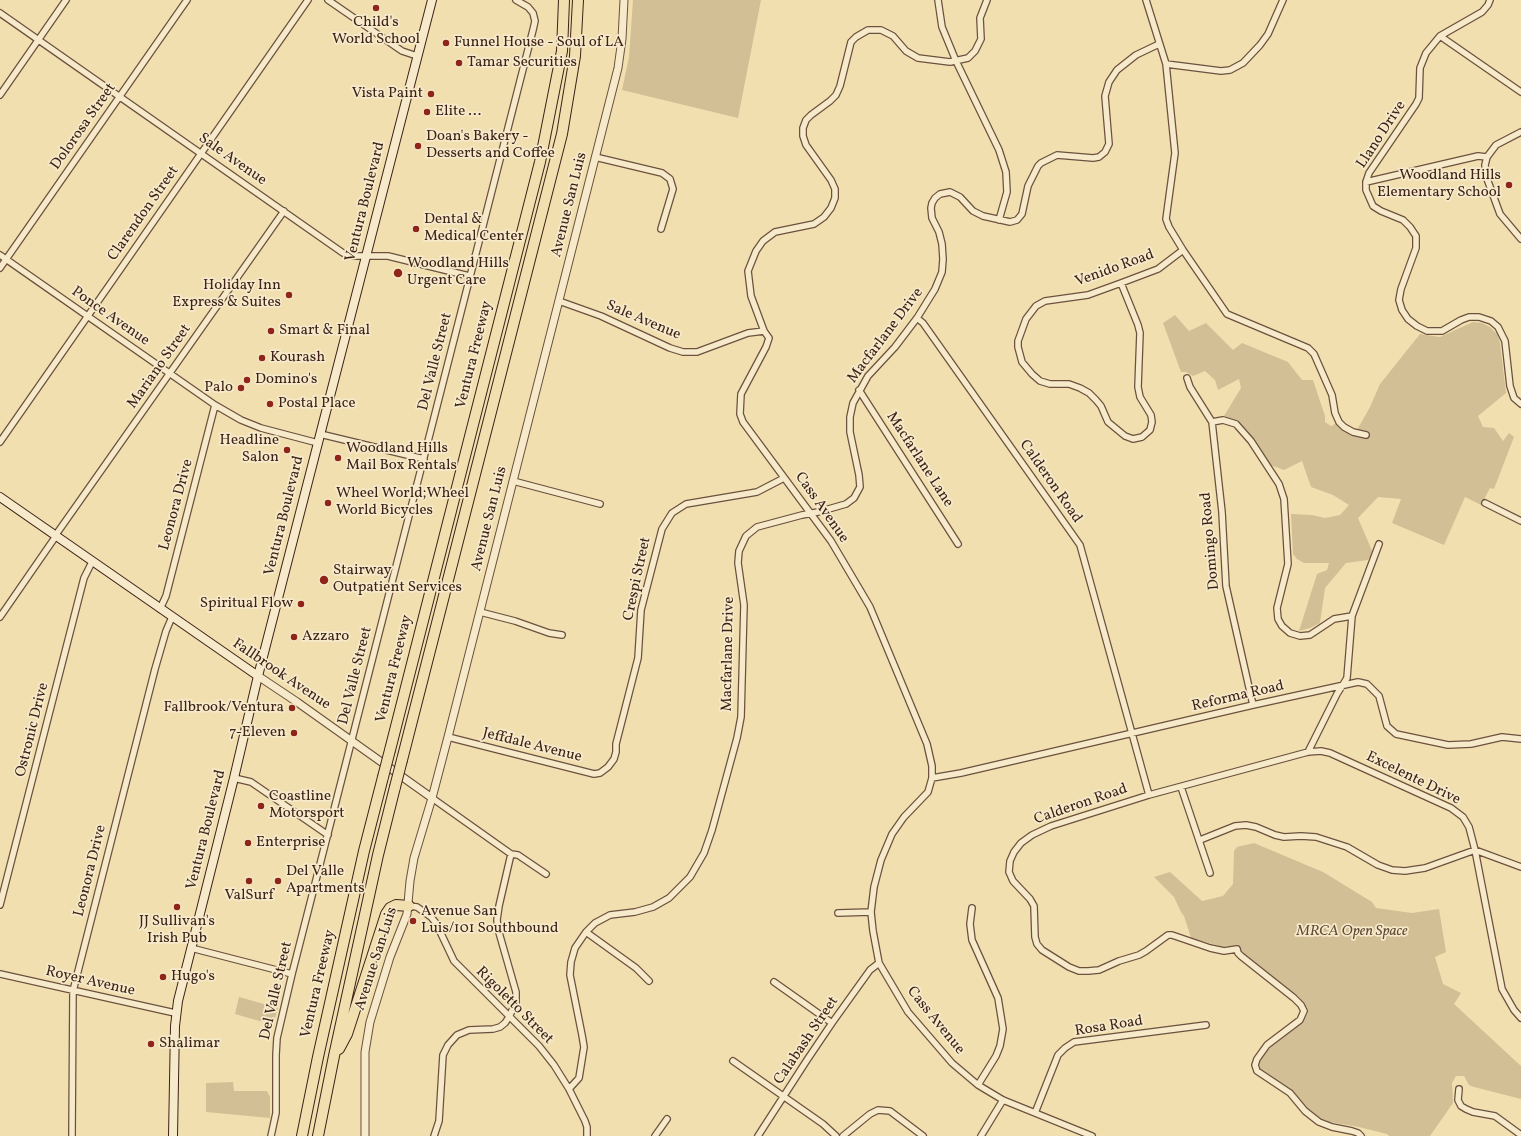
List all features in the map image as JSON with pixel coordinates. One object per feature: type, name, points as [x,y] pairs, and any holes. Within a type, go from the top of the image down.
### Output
[{"type":"highway","name":"Ventura Freeway","points":[[302,1136],[362,858],[540,162],[562,51],[564,0]]},
{"type":"highway","name":"Ventura Freeway","points":[[318,1136],[378,855],[562,134],[575,56],[578,0]]},
{"type":"highway","points":[[334,1056],[347,1034],[386,914],[390,908],[396,905],[409,906]]},
{"type":"main road","name":"Ventura Boulevard","points":[[174,1136],[176,1013],[258,676],[432,0]]},
{"type":"main road","name":"Fallbrook Avenue","points":[[0,497],[258,676]]},
{"type":"street","points":[[0,94],[66,0]]},
{"type":"street","name":"Dolorosa Street","points":[[0,268],[187,0]]},
{"type":"street","name":"Clarendon Street","points":[[0,442],[308,0]]},
{"type":"street","points":[[328,0],[402,51],[417,56]]},
{"type":"street","name":"Del Valle Street","points":[[271,1136],[276,1113],[277,1038],[292,974],[535,21],[533,13],[528,7],[516,0]]},
{"type":"street","name":"Avenue San Luis","points":[[365,1136],[365,1052],[367,1036],[390,957],[403,926],[409,906],[412,869],[448,737],[618,68],[622,39],[624,0]]},
{"type":"street","points":[[938,0],[942,27],[956,61],[999,150],[1006,172],[1007,192],[999,220],[1010,222],[1017,220],[1022,214],[1028,186],[1041,163],[1057,155],[1099,158],[1105,152],[1109,144],[1105,96],[1109,82],[1117,70],[1136,55],[1159,44]]},
{"type":"street","name":"Cass Avenue","points":[[987,0],[980,18],[981,39],[975,51],[968,58],[950,62],[918,58],[912,56],[906,51],[893,36],[880,30],[868,30],[851,42],[840,86],[836,94],[830,101],[806,120],[803,128],[803,136],[806,145],[831,180],[835,189],[835,198],[831,208],[824,217],[814,224],[775,232],[763,241],[749,266],[748,284],[750,296],[764,331],[769,338],[766,347],[741,394],[740,414],[743,422],[831,541],[870,607],[927,744],[932,766],[932,778],[928,792],[904,817],[892,834],[874,887],[871,912],[879,963],[908,1012],[952,1063],[978,1085],[1003,1100],[1092,1136]]},
{"type":"street","points":[[1146,0],[1166,64],[1175,153],[1166,219],[1169,227],[1227,314],[1308,348],[1314,354],[1332,395],[1335,413],[1339,422],[1353,432],[1366,434]]},
{"type":"street","points":[[1166,64],[1221,71],[1230,70],[1243,63],[1268,34],[1283,0]]},
{"type":"street","name":"Llano Drive","points":[[1490,0],[1482,12],[1440,36],[1426,53],[1420,68],[1419,98],[1369,173],[1366,182],[1366,190],[1374,206],[1381,211],[1403,220],[1410,226],[1416,236],[1416,248],[1401,289],[1399,300],[1402,310],[1408,320],[1427,331],[1442,330],[1469,317],[1479,317],[1490,321],[1498,327],[1505,341],[1510,386],[1514,398],[1521,404]]},
{"type":"street","name":"Sale Avenue","points":[[0,13],[343,253],[351,256],[388,256],[469,276]]},
{"type":"street","points":[[1440,36],[1521,92]]},
{"type":"street","points":[[1521,132],[1496,145],[1486,157],[1486,176],[1500,214],[1521,238]]},
{"type":"street","points":[[1366,182],[1478,156],[1486,157]]},
{"type":"street","points":[[595,157],[662,173],[670,179],[673,189],[661,229]]},
{"type":"street","name":"Macfarlane Drive","points":[[569,1089],[579,1078],[584,1047],[570,975],[571,962],[575,948],[586,932],[595,923],[610,915],[635,912],[653,907],[669,898],[690,877],[704,853],[737,738],[741,717],[744,605],[738,563],[739,551],[746,536],[757,527],[846,504],[854,498],[860,487],[850,432],[850,417],[853,403],[868,376],[895,347],[917,318],[935,289],[942,272],[943,259],[940,232],[932,218],[930,208],[935,198],[945,193],[957,195],[978,214],[999,220]]},
{"type":"street","name":"Mariano Street","points":[[0,617],[284,211]]},
{"type":"street","name":"Venido Road","points":[[1121,283],[1138,325],[1140,334],[1138,387],[1140,398],[1152,415],[1150,430],[1142,437],[1133,439],[1125,436],[1108,422],[1096,400],[1089,393],[1069,384],[1050,384],[1040,380],[1032,374],[1022,362],[1018,341],[1026,320],[1036,306],[1045,301],[1088,295],[1121,283],[1158,269],[1183,250]]},
{"type":"street","name":"Ponce Avenue","points":[[0,255],[216,405],[241,420],[261,428],[318,443]]},
{"type":"street","name":"Sale Avenue","points":[[559,301],[601,316],[670,348],[683,352],[697,352],[748,333],[764,331]]},
{"type":"street","name":"Calderon Road","points":[[917,318],[923,323],[1080,544],[1149,795],[1051,826],[1032,835],[1021,843],[1014,852],[1010,861],[1009,872],[1013,881],[1030,899],[1034,906],[1035,937],[1037,944],[1042,950],[1069,967],[1084,971],[1099,970],[1139,954],[1146,951],[1168,935],[1210,948],[1224,950],[1237,949],[1241,956],[1294,998],[1301,1005],[1304,1011],[1300,1020],[1267,1045],[1257,1059],[1255,1065],[1257,1071],[1290,1093],[1305,1111],[1320,1122],[1332,1127],[1352,1130],[1361,1136]]},
{"type":"street","name":"Domingo Road","points":[[1187,378],[1190,387],[1212,422],[1222,512],[1226,586],[1253,705]]},
{"type":"street","name":"Macfarlane Lane","points":[[859,390],[958,544]]},
{"type":"street","name":"Leonora Drive","points":[[160,609],[166,596],[216,405]]},
{"type":"street","points":[[1212,422],[1223,420],[1236,424],[1251,441],[1279,484],[1284,499],[1288,564],[1277,608],[1278,619],[1282,626],[1290,633],[1300,636],[1310,635],[1334,620],[1352,616]]},
{"type":"street","points":[[320,434],[424,459]]},
{"type":"street","name":"Crespi Street","points":[[608,767],[614,759],[616,752],[616,744],[638,658],[641,610],[662,529],[672,513],[686,504],[757,492],[784,478]]},
{"type":"street","points":[[513,481],[600,504]]},
{"type":"street","points":[[1484,503],[1521,521]]},
{"type":"street","points":[[1308,752],[1347,678],[1352,616],[1379,544]]},
{"type":"street","name":"Ostronic Drive","points":[[0,905],[84,578],[92,562]]},
{"type":"street","points":[[480,612],[515,621],[549,633],[562,635]]},
{"type":"street","name":"Leonora Drive","points":[[72,1136],[73,991],[155,669],[166,631],[172,617]]},
{"type":"street","name":"Fallbrook Avenue","points":[[258,676],[511,854],[518,855],[546,874]]},
{"type":"street","name":"Reforma Road","points":[[932,778],[961,773],[1358,682],[1368,684],[1379,696],[1387,726],[1396,734],[1448,745],[1471,744],[1502,737],[1521,738]]},
{"type":"street","name":"Jeffdale Avenue","points":[[448,737],[594,774],[600,773],[608,767]]},
{"type":"street","name":"Excelente Drive","points":[[1149,795],[1308,752],[1321,751],[1330,753],[1451,808],[1463,817],[1469,827],[1476,850],[1502,989],[1514,1010],[1521,1018]]},
{"type":"street","points":[[234,778],[251,782],[328,835]]},
{"type":"street","points":[[1181,787],[1210,873]]},
{"type":"street","points":[[1200,840],[1235,826],[1246,825],[1284,837],[1316,837],[1347,847],[1378,865],[1392,870],[1405,872],[1425,868],[1476,850],[1521,867]]},
{"type":"street","points":[[434,1136],[439,1121],[443,1055],[448,1045],[457,1035],[469,1030],[493,1029],[500,1027],[506,1023],[516,1002],[516,992],[498,929],[497,920],[511,854]]},
{"type":"street","name":"Rigoletto Street","points":[[409,906],[417,907],[431,917],[454,961],[539,1046],[554,1065],[569,1089],[585,1121],[587,1136]]},
{"type":"street","points":[[972,908],[970,924],[972,940],[998,998],[1003,1029],[1000,1046],[996,1056],[978,1085]]},
{"type":"street","points":[[838,913],[871,912]]},
{"type":"street","points":[[586,932],[636,968],[649,981]]},
{"type":"street","points":[[191,948],[292,974]]},
{"type":"street","name":"Calabash Street","points":[[758,1136],[832,1023],[870,970],[879,963]]},
{"type":"street","name":"Royer Avenue","points":[[0,974],[176,1013]]},
{"type":"street","points":[[774,982],[832,1023]]},
{"type":"street","name":"Rosa Road","points":[[1035,1112],[1058,1056],[1065,1048],[1074,1042],[1206,1025]]},
{"type":"street","points":[[733,1061],[823,1124],[836,1136]]},
{"type":"street","points":[[1459,1089],[1458,1100],[1461,1106],[1473,1112],[1495,1116],[1521,1135]]},
{"type":"street","points":[[981,1136],[1003,1100]]},
{"type":"street","points":[[843,1136],[870,1114],[878,1110],[890,1111],[923,1136]]},
{"type":"street","points":[[655,1136],[668,1119]]},
{"type":"green space","points":[[633,0],[761,0],[738,118],[622,90],[629,57]]},
{"type":"green space","points":[[1175,315],[1189,331],[1206,323],[1233,350],[1242,343],[1288,362],[1302,380],[1313,380],[1325,416],[1325,422],[1331,426],[1337,423],[1350,435],[1369,437],[1370,432],[1357,430],[1370,407],[1380,384],[1420,334],[1440,337],[1473,322],[1482,323],[1490,327],[1498,335],[1500,343],[1506,393],[1478,416],[1483,427],[1494,428],[1503,441],[1509,433],[1514,437],[1494,489],[1490,488],[1481,505],[1465,497],[1444,545],[1392,523],[1401,499],[1378,497],[1358,518],[1373,553],[1368,560],[1346,563],[1325,588],[1320,623],[1299,631],[1317,574],[1327,570],[1329,563],[1304,563],[1297,559],[1293,554],[1291,514],[1312,515],[1325,518],[1340,515],[1349,505],[1333,495],[1311,487],[1302,461],[1284,470],[1270,465],[1247,430],[1224,416],[1241,388],[1239,379],[1218,390],[1215,380],[1205,371],[1193,376],[1186,372],[1181,372],[1163,323]]},
{"type":"green space","name":"MRCA Open Space","points":[[1254,843],[1323,872],[1372,902],[1376,908],[1412,913],[1439,909],[1446,952],[1435,957],[1443,984],[1461,993],[1454,1004],[1521,1066],[1521,1099],[1474,1087],[1469,1085],[1464,1076],[1456,1076],[1452,1083],[1453,1103],[1430,1136],[1389,1136],[1387,1134],[1359,1127],[1330,1122],[1315,1116],[1260,1071],[1259,1063],[1265,1052],[1304,1020],[1308,1013],[1307,1008],[1299,997],[1242,953],[1238,946],[1234,948],[1229,946],[1223,947],[1191,938],[1184,916],[1174,897],[1154,877],[1170,872],[1202,901],[1223,896],[1233,884],[1234,851],[1237,847]]},
{"type":"green space","points":[[239,997],[278,1008],[273,1025],[235,1014]]},
{"type":"green space","points":[[233,1082],[234,1091],[267,1091],[270,1097],[270,1118],[206,1112],[206,1083]]},
{"type":"place","name":"Child's World School","points":[[376,8]]},
{"type":"place","name":"Funnel House - Soul of LA","points":[[446,43]]},
{"type":"place","name":"Tamar Securities","points":[[459,63]]},
{"type":"place","name":"Vista Paint","points":[[431,94]]},
{"type":"place","name":"Elite ...","points":[[427,112]]},
{"type":"place","name":"Doan's Bakery - Desserts and Coffee","points":[[418,146]]},
{"type":"place","name":"Woodland Hills Elementary School","points":[[1509,185]]},
{"type":"place","name":"Dental & Medical Center","points":[[416,229]]},
{"type":"place","name":"Woodland Hills Urgent Care","points":[[398,273]]},
{"type":"place","name":"Holiday Inn Express & Suites","points":[[289,295]]},
{"type":"place","name":"Smart & Final","points":[[271,331]]},
{"type":"place","name":"Kourash","points":[[262,358]]},
{"type":"place","name":"Domino's","points":[[247,380]]},
{"type":"place","name":"Palo","points":[[241,388]]},
{"type":"place","name":"Postal Place","points":[[270,404]]},
{"type":"place","name":"Headline Salon","points":[[287,450]]},
{"type":"place","name":"Woodland Hills Mail Box Rentals","points":[[338,458]]},
{"type":"place","name":"Wheel World;Wheel World Bicycles","points":[[328,503]]},
{"type":"place","name":"Stairway Outpatient Services","points":[[324,580]]},
{"type":"place","name":"Spiritual Flow","points":[[301,604]]},
{"type":"place","name":"Azzaro","points":[[294,637]]},
{"type":"place","name":"Fallbrook/Ventura","points":[[292,708]]},
{"type":"place","name":"7-Eleven","points":[[294,733]]},
{"type":"place","name":"Coastline Motorsport","points":[[261,806]]},
{"type":"place","name":"Enterprise","points":[[248,843]]},
{"type":"place","name":"ValSurf","points":[[249,881]]},
{"type":"place","name":"Del Valle Apartments","points":[[278,881]]},
{"type":"place","name":"JJ Sullivan's Irish Pub","points":[[177,907]]},
{"type":"place","name":"Avenue San Luis/101 Southbound","points":[[413,921]]},
{"type":"place","name":"Hugo's","points":[[163,977]]},
{"type":"place","name":"Shalimar","points":[[151,1044]]}]
